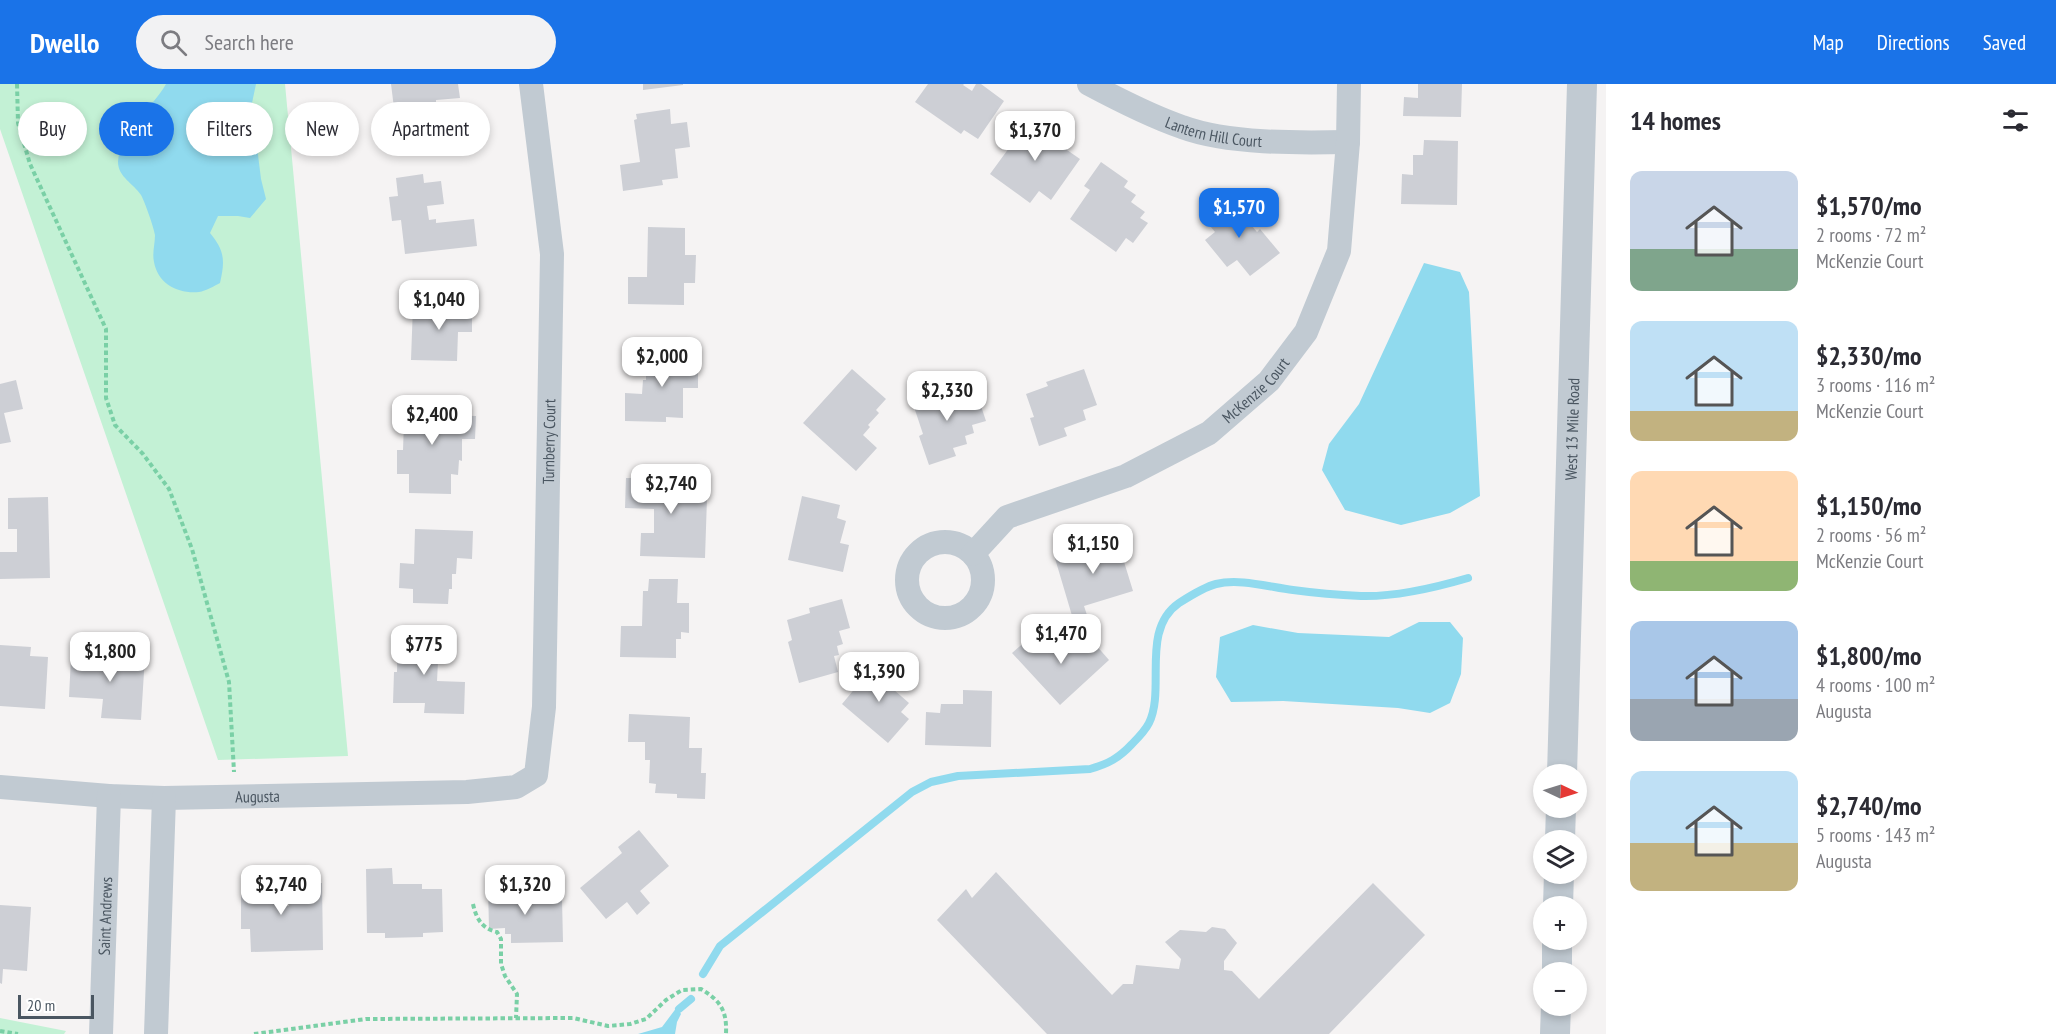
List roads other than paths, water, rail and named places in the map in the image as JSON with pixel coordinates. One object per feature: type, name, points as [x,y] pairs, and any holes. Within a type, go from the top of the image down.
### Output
[{"type":"street","name":"Turnberry Court","points":[[516,787],[536,775],[544,707],[552,254],[531,84]]},
{"type":"street","name":"Lantern Hill Court","points":[[1089,84],[1184,128],[1224,137],[1288,143],[1348,142]]},
{"type":"street","name":"McKenzie Court","points":[[973,554],[1007,517],[1126,476],[1209,433],[1269,381],[1306,332],[1339,251],[1348,142],[1349,84]]},
{"type":"street","name":"West 13 Mile Road","points":[[1562,764],[1582,84]]},
{"type":"street","name":"Augusta","points":[[0,787],[164,798],[467,792],[516,787]]},
{"type":"street","name":"Saint Andrews","points":[[101,1034],[109,796]]},
{"type":"street","points":[[156,1034],[164,798]]},
{"type":"street","points":[[1555,1034],[1556,1016]]},
{"type":"water","points":[[166,84],[256,84],[252,102],[186,102],[186,156],[258,156],[266,199],[250,218],[218,216],[210,233],[219,245],[222,256],[223,268],[220,283],[199,292],[184,291],[170,286],[164,282],[156,270],[153,259],[155,235],[147,209],[141,195],[123,176],[118,162],[119,156],[174,156],[174,102],[153,102]]},
{"type":"water","points":[[1424,263],[1460,272],[1469,292],[1480,496],[1450,513],[1401,525],[1345,510],[1322,470],[1329,444],[1359,404]]},
{"type":"water","points":[[1419,622],[1450,622],[1463,638],[1461,674],[1450,703],[1430,713],[1398,708],[1283,701],[1231,702],[1216,677],[1220,637],[1253,625],[1298,633],[1389,637]]},
{"type":"water","points":[[677,1007],[681,1014],[675,1034],[638,1034],[662,1027]]},
{"type":"waterway","points":[[703,974],[720,946],[912,792],[931,782],[958,776],[1090,769],[1118,757],[1146,729],[1154,709],[1157,644],[1160,628],[1167,615],[1179,603],[1202,589],[1225,582],[1234,582],[1318,593],[1375,596],[1415,591],[1468,578]]},
{"type":"waterway","points":[[679,1009],[691,999]]}]
